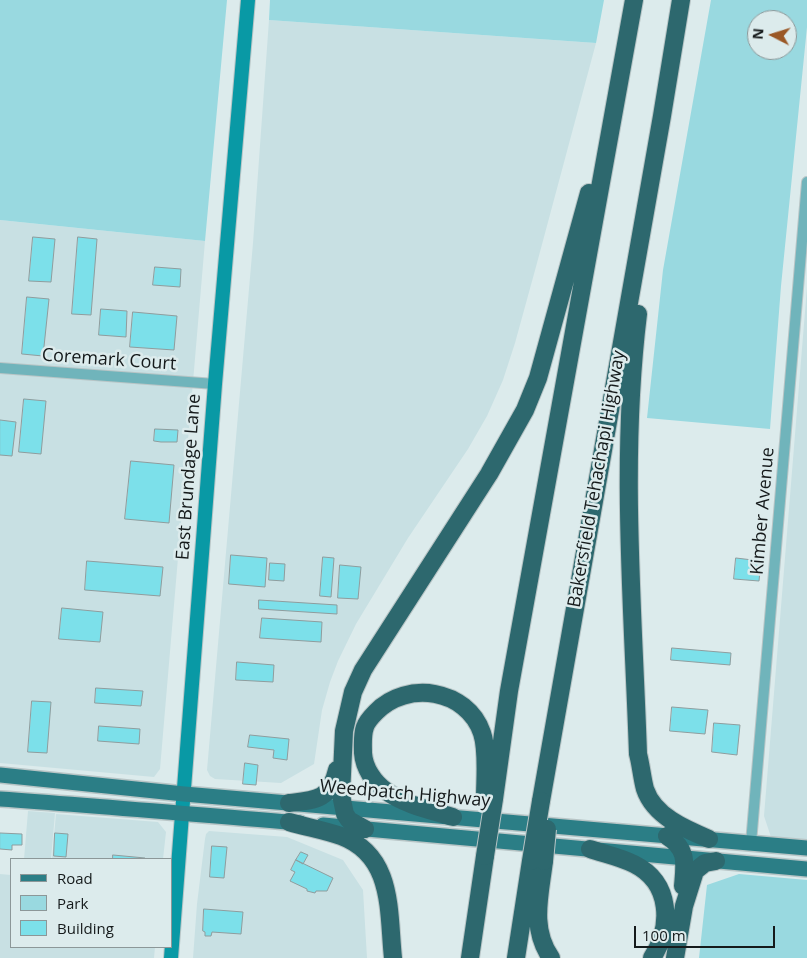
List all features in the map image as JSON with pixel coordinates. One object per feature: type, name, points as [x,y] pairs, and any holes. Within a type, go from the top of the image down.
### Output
[{"type":"highway","points":[[470,958],[485,856],[489,799],[634,0]]},
{"type":"highway","name":"Bakersfield Tehachapi Highway","points":[[516,958],[537,861],[559,694],[681,0]]},
{"type":"highway","points":[[365,829],[349,820],[342,807],[342,758],[347,716],[353,692],[363,670],[489,474],[525,410],[538,378],[616,101]]},
{"type":"highway","points":[[662,116],[635,333],[628,442],[628,501],[638,754],[646,790],[657,808],[676,823],[709,840]]},
{"type":"highway","points":[[453,817],[416,806],[395,797],[380,787],[370,774],[364,757],[365,726],[381,706],[404,694],[429,692],[451,699],[471,714],[482,733],[489,799]]},
{"type":"highway","points":[[289,803],[319,799],[326,794],[331,788],[342,758]]},
{"type":"highway","points":[[289,822],[342,837],[364,850],[379,868],[386,890],[392,958]]},
{"type":"highway","points":[[667,836],[681,847],[684,858],[684,906]]},
{"type":"highway","points":[[590,849],[635,864],[644,870],[658,887],[665,906],[666,925],[658,948],[652,958]]},
{"type":"highway","points":[[537,861],[538,926],[540,938],[551,958]]},
{"type":"highway","points":[[675,958],[684,906],[695,871],[705,863],[716,861]]},
{"type":"main road","name":"East Brundage Lane","points":[[172,945],[215,384],[248,0]]},
{"type":"main road","name":"Weedpatch Highway","points":[[0,775],[184,794],[807,848]]},
{"type":"main road","points":[[0,799],[123,807],[182,814],[807,869]]},
{"type":"street","name":"Kimber Avenue","points":[[751,843],[802,294],[807,182]]},
{"type":"street","name":"Coremark Court","points":[[0,368],[215,384]]},
{"type":"shaded area","points":[[269,20],[596,43],[515,343],[503,380],[487,416],[468,449],[408,538],[356,624],[330,682],[322,710],[314,764],[281,783],[215,779],[210,776],[207,770],[253,243]]},
{"type":"shaded area","points":[[0,220],[205,241],[160,769],[154,777],[0,763]]},
{"type":"shaded area","points":[[807,287],[807,841],[771,837],[764,816]]},
{"type":"shaded area","points":[[28,811],[55,813],[51,858],[24,858]]},
{"type":"shaded area","points":[[56,814],[158,822],[166,832],[163,858],[52,858]]},
{"type":"shaded area","points":[[209,831],[287,837],[343,860],[363,890],[367,958],[193,958],[205,839]]},
{"type":"shaded area","points":[[0,874],[10,875],[10,948],[155,948],[154,958],[0,958]]},
{"type":"green space","points":[[0,0],[227,0],[205,241],[0,220]]},
{"type":"green space","points":[[270,0],[604,0],[596,43],[269,20]]},
{"type":"green space","points":[[711,0],[807,0],[807,27],[781,286],[770,429],[647,418],[663,270]]},
{"type":"green space","points":[[739,874],[807,880],[807,958],[699,958],[707,885]]},
{"type":"building","points":[[33,237],[55,239],[51,282],[29,281]]},
{"type":"building","points":[[78,237],[97,239],[91,315],[72,314]]},
{"type":"building","points":[[155,267],[181,269],[180,287],[153,285]]},
{"type":"building","points":[[27,297],[49,299],[43,356],[22,354]]},
{"type":"building","points":[[101,309],[127,311],[126,337],[99,335]]},
{"type":"building","points":[[133,312],[177,316],[174,350],[130,347]]},
{"type":"building","points":[[24,399],[46,401],[41,454],[19,452]]},
{"type":"building","points":[[0,420],[16,422],[12,456],[0,455]]},
{"type":"building","points":[[155,429],[178,430],[177,442],[154,441]]},
{"type":"building","points":[[131,461],[174,465],[169,523],[125,519]]},
{"type":"building","points":[[231,555],[267,558],[265,587],[229,584]]},
{"type":"building","points":[[323,557],[334,558],[331,597],[320,596]]},
{"type":"building","points":[[736,558],[761,561],[759,581],[734,579]]},
{"type":"building","points":[[87,561],[163,567],[160,596],[85,590]]},
{"type":"building","points":[[270,563],[285,564],[284,581],[269,580]]},
{"type":"building","points":[[340,565],[361,567],[358,599],[338,598]]},
{"type":"building","points":[[259,600],[337,605],[337,614],[259,609]]},
{"type":"building","points":[[62,608],[103,612],[100,642],[59,639]]},
{"type":"building","points":[[262,618],[322,622],[321,642],[260,638]]},
{"type":"building","points":[[672,648],[731,653],[730,665],[671,660]]},
{"type":"building","points":[[237,662],[274,665],[273,682],[236,680]]},
{"type":"building","points":[[96,688],[143,691],[141,706],[95,703]]},
{"type":"building","points":[[32,701],[51,702],[47,753],[28,752]]},
{"type":"building","points":[[672,707],[708,710],[705,734],[670,731]]},
{"type":"building","points":[[714,723],[740,725],[737,755],[712,752]]},
{"type":"building","points":[[99,726],[140,729],[139,744],[98,741]]},
{"type":"building","points":[[250,735],[289,739],[287,760],[273,758],[274,750],[248,747]]},
{"type":"building","points":[[245,763],[258,765],[256,785],[243,784]]},
{"type":"building","points":[[0,833],[22,834],[22,845],[12,845],[12,850],[0,849]]},
{"type":"building","points":[[55,833],[68,834],[66,857],[54,856]]},
{"type":"building","points":[[212,846],[227,847],[224,878],[210,877]]},
{"type":"building","points":[[301,852],[308,855],[303,864],[296,860]]},
{"type":"building","points":[[113,855],[145,858],[113,858]]},
{"type":"building","points":[[296,860],[333,878],[327,891],[316,891],[315,893],[307,891],[307,889],[290,881],[295,872],[291,870]]},
{"type":"building","points":[[204,909],[243,912],[241,934],[212,932],[211,936],[205,936],[203,931]]}]
